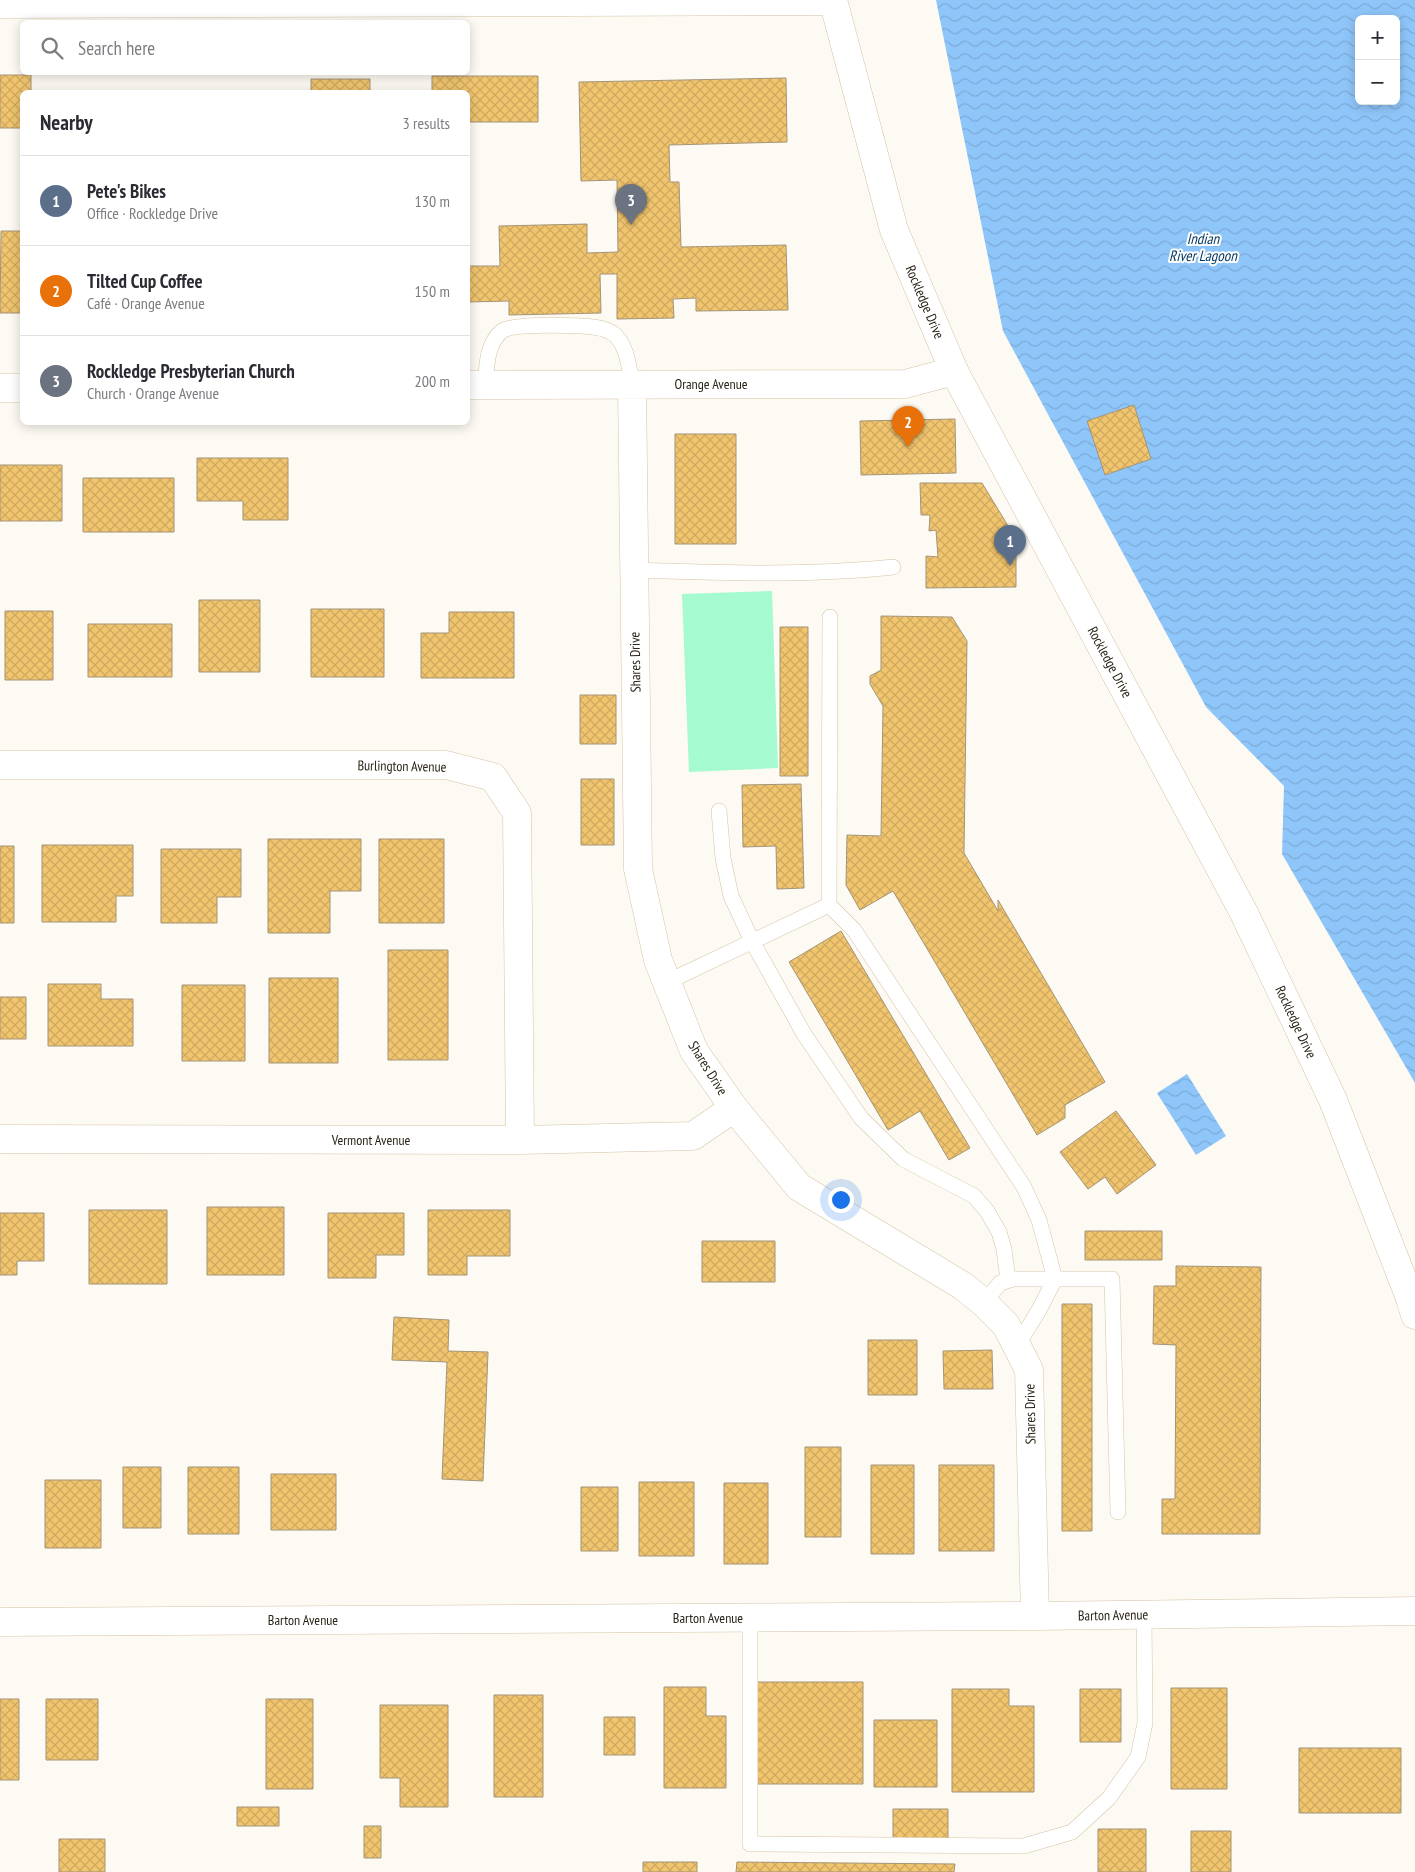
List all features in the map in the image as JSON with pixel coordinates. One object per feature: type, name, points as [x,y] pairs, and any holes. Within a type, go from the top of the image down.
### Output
[{"type":"street","points":[[0,4],[833,0]]},
{"type":"street","name":"Rockledge Drive","points":[[833,0],[894,230],[954,371],[1244,913],[1333,1100],[1415,1315]]},
{"type":"street","name":"Orange Avenue","points":[[476,385],[905,384],[954,371]]},
{"type":"street","name":"Shares Drive","points":[[632,384],[638,869],[658,960],[694,1051],[734,1108],[799,1187],[963,1286],[984,1303],[1006,1325],[1029,1370],[1035,1616]]},
{"type":"street","points":[[0,388],[20,388]]},
{"type":"street","name":"Burlington Avenue","points":[[0,765],[446,765],[493,777],[516,812],[520,1140]]},
{"type":"street","name":"Vermont Avenue","points":[[0,1139],[520,1140],[693,1136],[734,1108]]},
{"type":"street","name":"Barton Avenue","points":[[0,1622],[1035,1616],[1415,1611]]},
{"type":"lane","points":[[476,385],[493,342],[501,332],[508,328],[520,326],[592,327],[616,336],[625,350],[632,384]]},
{"type":"lane","points":[[634,570],[750,574],[848,572],[893,567]]},
{"type":"lane","points":[[830,617],[829,905],[854,930],[1024,1187],[1039,1220],[1055,1279],[1017,1346]]},
{"type":"lane","points":[[719,811],[723,858],[731,896],[752,941],[804,1034],[862,1118],[903,1159],[974,1196],[987,1211],[999,1232],[1004,1249],[1008,1280]]},
{"type":"lane","points":[[666,982],[829,905]]},
{"type":"lane","points":[[984,1303],[1000,1283],[1013,1279],[1112,1279],[1118,1512]]},
{"type":"lane","points":[[750,1618],[750,1844],[1024,1846],[1072,1832],[1109,1798],[1138,1757],[1145,1722],[1144,1615]]},
{"type":"green space","points":[[772,591],[778,768],[689,772],[682,594]]},
{"type":"water","name":"Indian River Lagoon","points":[[936,0],[1415,0],[1415,1083],[1282,854],[1284,786],[1206,707],[1003,331]]},
{"type":"water","points":[[1187,1074],[1226,1136],[1196,1155],[1157,1093]]},
{"type":"building","points":[[0,75],[31,75],[31,90],[20,90],[20,128],[0,128]]},
{"type":"building","points":[[432,76],[538,76],[538,122],[470,122],[470,90],[432,90]]},
{"type":"building","points":[[786,78],[787,142],[669,145],[670,182],[679,182],[681,247],[786,245],[788,310],[696,311],[696,298],[673,299],[674,318],[617,319],[617,274],[600,274],[601,313],[509,315],[509,301],[470,302],[470,266],[500,266],[499,226],[587,224],[587,253],[618,252],[617,180],[581,181],[579,82]]},
{"type":"building","points":[[311,79],[370,79],[370,90],[311,90]]},
{"type":"building","points":[[1,231],[20,231],[20,313],[0,313]]},
{"type":"building","points":[[1134,405],[1151,459],[1105,475],[1087,421]]},
{"type":"building","points":[[955,419],[956,473],[861,475],[860,421]]},
{"type":"building","points":[[675,434],[736,434],[736,544],[675,544]]},
{"type":"building","points":[[197,458],[288,458],[288,520],[243,520],[243,501],[197,501]]},
{"type":"building","points":[[0,465],[62,465],[62,521],[0,521]]},
{"type":"building","points":[[83,478],[174,478],[174,532],[83,532]]},
{"type":"building","points":[[920,483],[982,483],[1016,539],[1016,587],[926,588],[926,556],[938,557],[936,530],[929,531],[930,515],[921,515]]},
{"type":"building","points":[[199,600],[260,600],[260,672],[199,672]]},
{"type":"building","points":[[311,609],[384,609],[384,677],[311,677]]},
{"type":"building","points":[[5,611],[53,611],[53,680],[5,680]]},
{"type":"building","points":[[449,612],[514,612],[514,678],[421,678],[421,633],[449,633]]},
{"type":"building","points":[[881,616],[952,617],[967,641],[964,853],[998,911],[998,900],[1105,1082],[1065,1105],[1065,1118],[1037,1135],[893,891],[860,910],[846,885],[847,835],[881,836],[883,706],[870,684],[870,676],[881,670]]},
{"type":"building","points":[[88,624],[172,624],[172,677],[88,677]]},
{"type":"building","points":[[780,627],[808,627],[808,776],[780,776]]},
{"type":"building","points":[[580,695],[616,695],[616,744],[580,744]]},
{"type":"building","points":[[581,779],[614,779],[614,845],[581,845]]},
{"type":"building","points":[[801,784],[804,888],[777,889],[776,846],[743,847],[742,785]]},
{"type":"building","points":[[268,839],[361,839],[361,891],[330,891],[330,933],[268,933]]},
{"type":"building","points":[[379,839],[444,839],[444,923],[379,923]]},
{"type":"building","points":[[42,845],[133,845],[133,896],[116,896],[116,922],[42,922]]},
{"type":"building","points":[[0,846],[14,846],[14,923],[0,923]]},
{"type":"building","points":[[161,849],[241,849],[241,897],[217,897],[217,923],[161,923]]},
{"type":"building","points":[[841,931],[970,1148],[949,1160],[920,1111],[888,1130],[789,962]]},
{"type":"building","points":[[388,950],[448,950],[448,1060],[388,1060]]},
{"type":"building","points":[[269,978],[338,978],[338,1063],[269,1063]]},
{"type":"building","points":[[48,984],[101,984],[101,999],[133,999],[133,1046],[48,1046]]},
{"type":"building","points":[[182,985],[245,985],[245,1061],[182,1061]]},
{"type":"building","points":[[0,997],[26,997],[26,1039],[0,1039]]},
{"type":"building","points":[[1116,1111],[1156,1165],[1117,1194],[1105,1177],[1088,1189],[1060,1152]]},
{"type":"building","points":[[207,1207],[284,1207],[284,1275],[207,1275]]},
{"type":"building","points":[[89,1210],[167,1210],[167,1284],[89,1284]]},
{"type":"building","points":[[428,1210],[510,1210],[510,1256],[467,1256],[467,1275],[428,1275]]},
{"type":"building","points":[[0,1213],[44,1213],[44,1261],[17,1261],[17,1275],[0,1275]]},
{"type":"building","points":[[328,1213],[404,1213],[404,1255],[376,1255],[376,1278],[328,1278]]},
{"type":"building","points":[[1085,1231],[1162,1231],[1162,1260],[1085,1260]]},
{"type":"building","points":[[702,1241],[775,1241],[775,1282],[702,1282]]},
{"type":"building","points":[[1176,1266],[1261,1267],[1260,1534],[1162,1534],[1162,1499],[1175,1499],[1176,1345],[1153,1344],[1154,1286],[1176,1286]]},
{"type":"building","points":[[1062,1304],[1092,1304],[1092,1531],[1062,1531]]},
{"type":"building","points":[[394,1317],[449,1320],[448,1351],[488,1352],[483,1481],[442,1479],[447,1362],[392,1360]]},
{"type":"building","points":[[868,1340],[917,1340],[917,1395],[868,1395]]},
{"type":"building","points":[[992,1350],[993,1389],[944,1389],[943,1351]]},
{"type":"building","points":[[805,1447],[841,1447],[841,1537],[805,1537]]},
{"type":"building","points":[[871,1465],[914,1465],[914,1554],[871,1554]]},
{"type":"building","points":[[939,1465],[994,1465],[994,1551],[939,1551]]},
{"type":"building","points":[[123,1467],[161,1467],[161,1528],[123,1528]]},
{"type":"building","points":[[188,1467],[239,1467],[239,1534],[188,1534]]},
{"type":"building","points":[[271,1474],[336,1474],[336,1530],[271,1530]]},
{"type":"building","points":[[45,1480],[101,1480],[101,1548],[45,1548]]},
{"type":"building","points":[[639,1482],[694,1482],[694,1556],[639,1556]]},
{"type":"building","points":[[724,1483],[768,1483],[768,1564],[724,1564]]},
{"type":"building","points":[[581,1487],[618,1487],[618,1551],[581,1551]]},
{"type":"building","points":[[755,1682],[863,1682],[863,1784],[755,1784]]},
{"type":"building","points":[[664,1687],[706,1687],[706,1716],[726,1716],[726,1788],[664,1788]]},
{"type":"building","points":[[1171,1688],[1227,1688],[1227,1789],[1171,1789]]},
{"type":"building","points":[[952,1689],[1009,1689],[1009,1706],[1034,1706],[1034,1792],[952,1792]]},
{"type":"building","points":[[1080,1689],[1121,1689],[1121,1742],[1080,1742]]},
{"type":"building","points":[[494,1695],[543,1695],[543,1797],[494,1797]]},
{"type":"building","points":[[0,1699],[19,1699],[19,1780],[0,1780]]},
{"type":"building","points":[[46,1699],[98,1699],[98,1760],[46,1760]]},
{"type":"building","points":[[266,1699],[313,1699],[313,1789],[266,1789]]},
{"type":"building","points":[[380,1705],[448,1705],[448,1807],[400,1807],[400,1778],[380,1778]]},
{"type":"building","points":[[604,1717],[635,1717],[635,1755],[604,1755]]},
{"type":"building","points":[[874,1720],[937,1720],[937,1787],[874,1787]]},
{"type":"building","points":[[1299,1748],[1401,1748],[1401,1813],[1299,1813]]},
{"type":"building","points":[[237,1807],[279,1807],[279,1826],[237,1826]]},
{"type":"building","points":[[893,1809],[948,1809],[948,1839],[893,1839]]},
{"type":"building","points":[[364,1826],[381,1826],[381,1858],[364,1858]]},
{"type":"building","points":[[1098,1829],[1146,1829],[1146,1872],[1098,1872]]},
{"type":"building","points":[[1191,1831],[1231,1831],[1231,1872],[1191,1872]]},
{"type":"building","points":[[59,1839],[105,1839],[105,1872],[59,1872]]},
{"type":"building","points":[[643,1862],[697,1862],[697,1872],[643,1872]]},
{"type":"building","points":[[737,1862],[955,1864],[954,1872],[736,1872]]},
{"type":"place","name":"Rockledge Presbyterian Church","points":[[631,225]]},
{"type":"place","name":"Tilted Cup Coffee","points":[[908,447]]},
{"type":"place","name":"Pete's Bikes","points":[[1010,566]]}]
